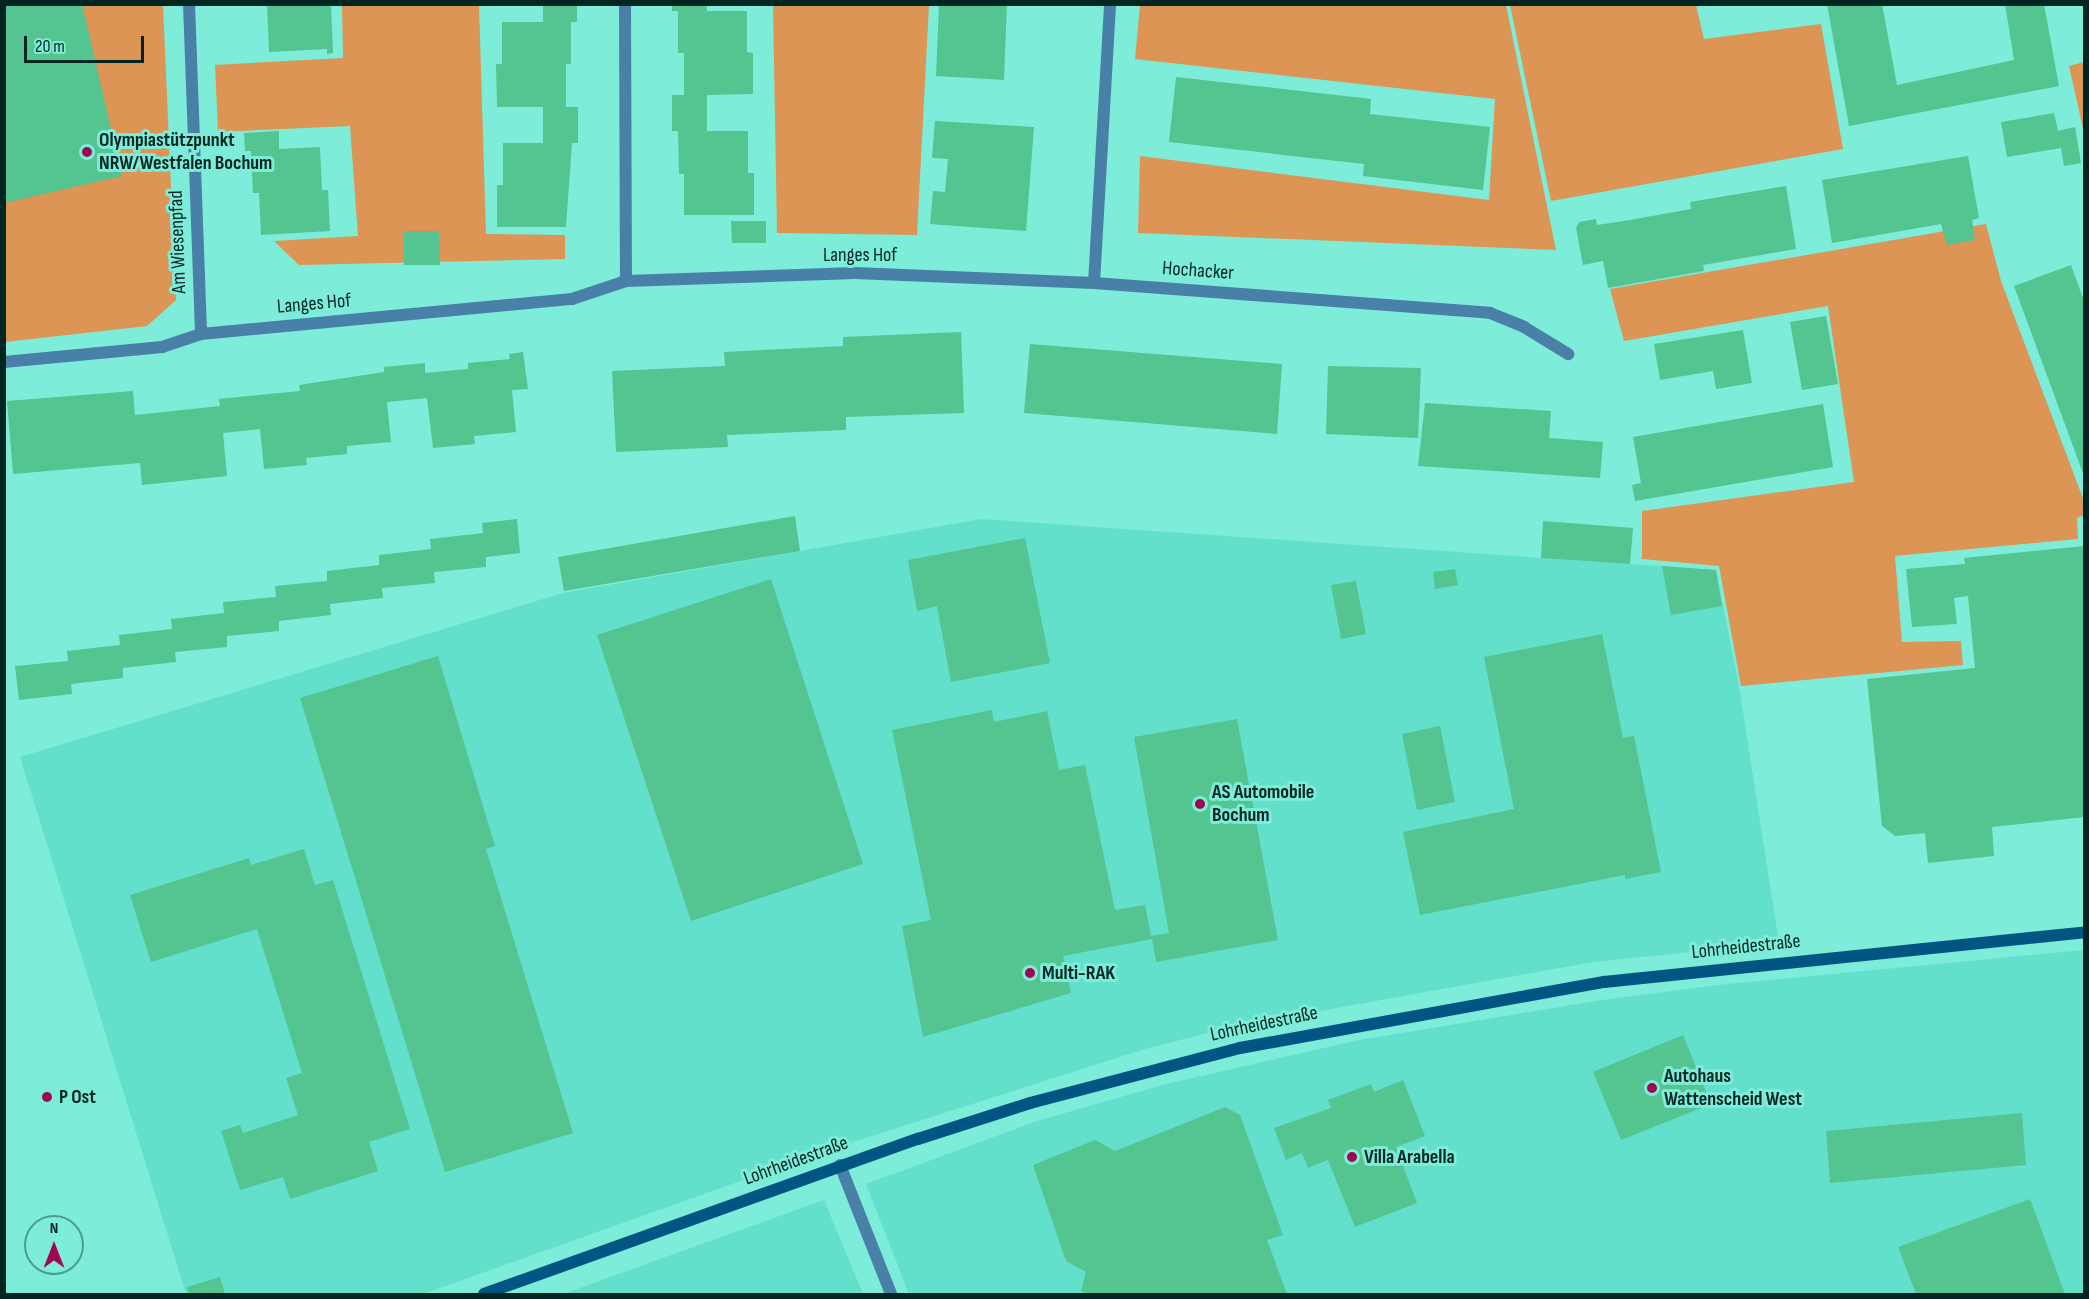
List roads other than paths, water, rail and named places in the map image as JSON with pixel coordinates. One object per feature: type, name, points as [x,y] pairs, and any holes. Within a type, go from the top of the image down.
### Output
[{"type":"street","name":"Am Wiesenpfad","points":[[189,4],[201,334]]},
{"type":"street","points":[[625,4],[626,281]]},
{"type":"street","points":[[1094,283],[1110,4]]},
{"type":"street","name":"Langes Hof","points":[[4,362],[162,347],[201,334],[572,299],[626,281],[855,273],[1094,283]]},
{"type":"street","name":"Hochacker","points":[[1094,283],[1490,313],[1524,327],[1568,354]]},
{"type":"street","name":"Lohrheidestraße","points":[[484,1294],[840,1166],[1030,1103],[1162,1068],[1457,1006],[1604,982],[2085,932]]},
{"type":"street","points":[[840,1166],[891,1294]]},
{"type":"place","name":"Olympiastützpunkt NRW/Westfalen Bochum","points":[[87,152]]},
{"type":"place","name":"AS Automobile Bochum","points":[[1200,804]]},
{"type":"place","name":"Multi-RAK","points":[[1030,973]]},
{"type":"place","name":"Autohaus Wattenscheid West","points":[[1652,1088]]},
{"type":"place","name":"P Ost","points":[[47,1097]]},
{"type":"place","name":"Villa Arabella","points":[[1352,1157]]}]
